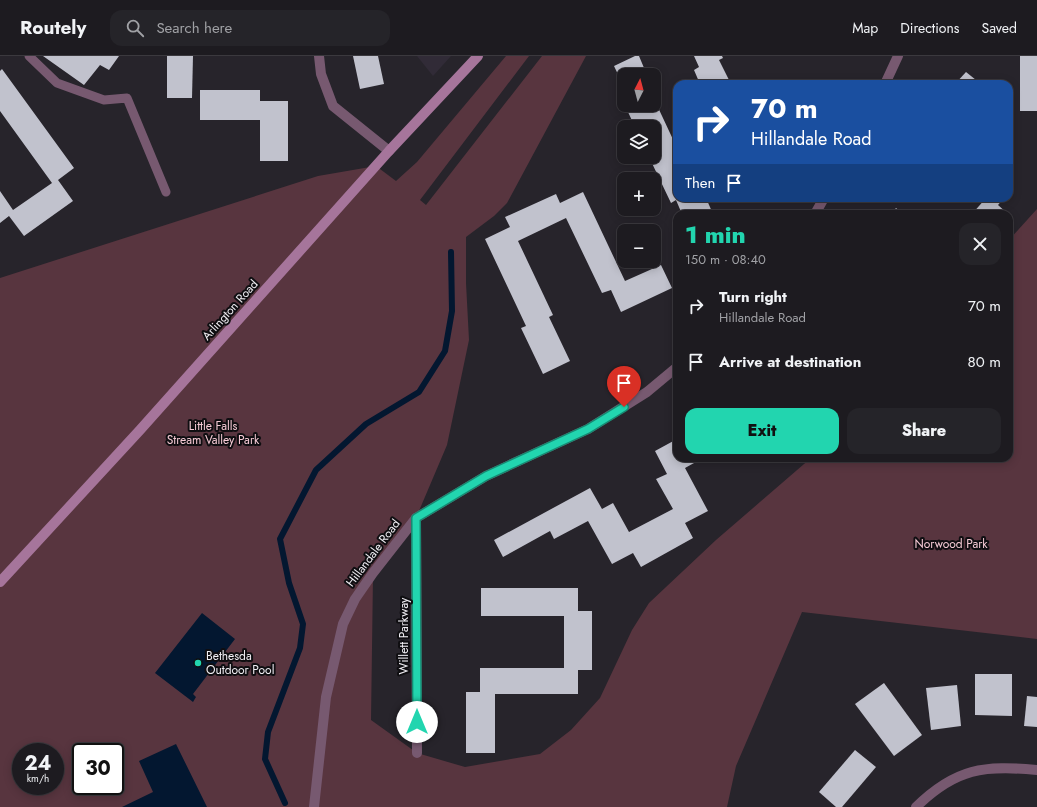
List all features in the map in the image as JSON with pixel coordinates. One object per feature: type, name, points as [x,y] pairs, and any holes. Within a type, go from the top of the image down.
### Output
[{"type":"main road","name":"Arlington Road","points":[[0,582],[140,430],[389,151],[478,56]]},
{"type":"street","points":[[320,56],[321,74],[333,106],[389,151]]},
{"type":"street","points":[[887,80],[898,56]]},
{"type":"street","name":"Hillandale Road","points":[[314,807],[326,697],[343,624],[355,599],[373,573],[416,518],[486,476],[588,429],[647,392],[673,369]]},
{"type":"street","name":"Willett Parkway","points":[[416,518],[417,753]]},
{"type":"street","points":[[916,807],[930,793],[966,772],[989,767],[1037,770]]},
{"type":"lane","points":[[29,56],[57,83],[104,100],[127,98],[166,192]]},
{"type":"shaded area","points":[[417,56],[451,56],[433,76]]},
{"type":"green space","name":"Little Falls Stream Valley Park","points":[[506,56],[529,56],[420,200],[426,205],[542,56],[586,56],[507,203],[494,216],[466,237],[466,283],[469,340],[447,445],[416,518],[373,576],[371,720],[417,753],[465,767],[540,754],[571,730],[600,698],[632,630],[649,603],[716,540],[806,462],[1013,462],[1013,236],[1037,209],[1037,639],[802,612],[736,766],[727,807],[0,807],[0,278],[318,176],[376,166],[396,181],[417,162]]},
{"type":"water","points":[[202,613],[235,639],[193,694],[196,697],[193,702],[155,673]]},
{"type":"water","points":[[176,744],[207,807],[122,807],[153,792],[139,761]]},
{"type":"building","points":[[43,56],[119,56],[109,70],[100,65],[84,85]]},
{"type":"building","points":[[167,56],[193,56],[192,98],[167,98]]},
{"type":"building","points":[[353,56],[378,56],[384,84],[360,89]]},
{"type":"building","points":[[635,56],[639,56],[644,68],[617,68],[617,72],[614,66]]},
{"type":"building","points":[[694,56],[722,56],[723,58],[719,60],[729,80],[698,80],[694,70],[699,67]]},
{"type":"building","points":[[1020,56],[1037,56],[1037,111],[1020,111]]},
{"type":"building","points":[[2,69],[74,168],[58,180],[73,201],[24,236],[9,216],[0,223],[0,191],[13,210],[52,183],[0,111],[0,71]]},
{"type":"building","points":[[966,72],[976,80],[959,80]]},
{"type":"building","points":[[200,90],[260,90],[260,101],[288,101],[288,161],[260,161],[260,120],[200,120]]},
{"type":"building","points":[[628,112],[660,112],[673,139],[673,202],[671,203],[661,182],[661,172],[656,172],[652,164],[661,164],[661,120],[632,120]]},
{"type":"building","points":[[583,192],[617,264],[617,268],[619,268],[625,281],[654,268],[661,268],[661,265],[672,288],[621,312],[611,290],[602,293],[566,218],[518,241],[553,315],[549,317],[570,361],[543,374],[521,328],[526,326],[485,239],[510,227],[505,217],[556,194],[560,203]]},
{"type":"building","points":[[677,202],[708,202],[711,210],[680,210]]},
{"type":"building","points":[[982,202],[1001,202],[998,205],[1004,210],[976,210]]},
{"type":"building","points":[[673,441],[673,462],[696,462],[685,468],[708,511],[685,523],[693,538],[641,567],[633,553],[612,564],[588,521],[554,539],[550,531],[503,557],[494,540],[590,488],[602,509],[613,503],[629,532],[673,509],[656,479],[667,474],[655,451]]},
{"type":"building","points":[[481,588],[578,588],[578,611],[592,611],[592,670],[578,670],[578,694],[495,694],[495,753],[466,753],[466,692],[480,692],[480,668],[564,668],[564,616],[481,616]]},
{"type":"building","points":[[975,674],[1012,674],[1012,716],[975,715]]},
{"type":"building","points":[[884,683],[922,735],[894,756],[855,704]]},
{"type":"building","points":[[957,685],[961,726],[931,730],[926,688]]},
{"type":"building","points":[[1027,696],[1037,697],[1037,727],[1024,726]]},
{"type":"building","points":[[855,750],[876,767],[842,807],[836,807],[819,792]]},
{"type":"waterway","points":[[285,803],[265,759],[268,732],[300,648],[303,624],[289,583],[280,539],[316,470],[366,424],[419,392],[445,351],[452,311],[451,252]]},
{"type":"place","name":"Bethesda Outdoor Pool","points":[[198,663]]},
{"type":"route","points":[[417,722],[416,518],[486,476],[588,429],[624,407]]},
{"type":"park label","name":"Norwood Park","points":[[951,544]]}]
